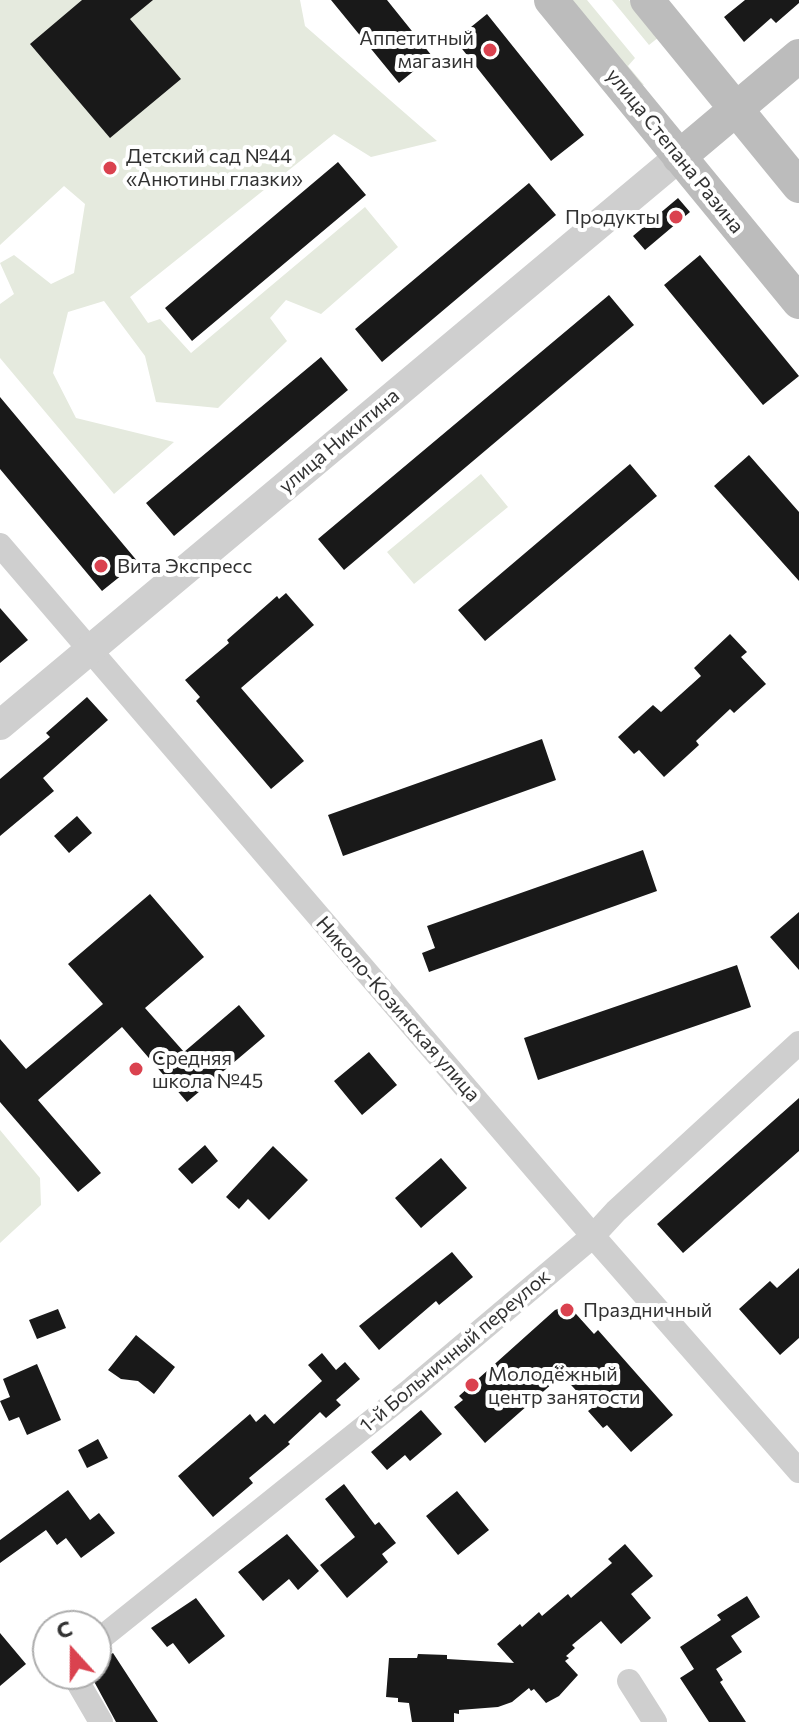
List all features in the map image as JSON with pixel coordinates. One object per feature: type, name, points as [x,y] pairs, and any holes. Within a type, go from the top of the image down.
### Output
[{"type":"main road","name":"улица Степана Разина","points":[[551,0],[799,302]]},
{"type":"main road","points":[[647,0],[799,186]]},
{"type":"main road","points":[[679,157],[799,56]]},
{"type":"street","name":"улица Никитина","points":[[0,725],[679,157]]},
{"type":"street","name":"Николо-Козинская улица","points":[[0,545],[593,1236],[799,1471]]},
{"type":"street","name":"1-й Больничный переулок","points":[[112,1629],[413,1388],[593,1236],[616,1211],[799,1043]]},
{"type":"street","points":[[629,1681],[655,1722]]},
{"type":"street","points":[[82,1690],[101,1722]]},
{"type":"shaded area","points":[[0,0],[300,0],[305,26],[437,141],[371,157],[334,134],[130,297],[148,323],[160,319],[191,353],[365,207],[398,247],[321,314],[286,300],[270,318],[287,341],[218,408],[156,402],[145,356],[104,301],[68,312],[53,373],[76,418],[174,442],[114,494],[0,358],[0,304],[14,294],[0,263],[14,255],[51,284],[74,273],[85,204],[64,186],[0,245]]},
{"type":"shaded area","points":[[566,0],[587,0],[635,58],[628,66],[644,85],[633,83]]},
{"type":"shaded area","points":[[612,0],[629,0],[659,37],[649,45]]},
{"type":"shaded area","points":[[481,474],[508,507],[414,584],[387,552]]},
{"type":"shaded area","points":[[0,1130],[40,1178],[41,1205],[0,1243]]},
{"type":"building","points":[[82,0],[153,0],[130,19],[181,79],[110,138],[30,44]]},
{"type":"building","points":[[331,0],[387,0],[432,56],[399,83]]},
{"type":"building","points":[[745,0],[799,0],[799,3],[776,23],[771,18],[744,42],[724,17]]},
{"type":"building","points":[[487,14],[584,135],[551,161],[455,40]]},
{"type":"building","points":[[338,162],[366,195],[192,341],[165,308]]},
{"type":"building","points":[[529,183],[556,215],[382,362],[355,329]]},
{"type":"building","points":[[678,198],[690,212],[645,250],[633,236]]},
{"type":"building","points":[[700,255],[799,376],[763,405],[664,285]]},
{"type":"building","points":[[609,295],[634,325],[344,570],[318,539]]},
{"type":"building","points":[[321,357],[348,390],[174,536],[146,503]]},
{"type":"building","points":[[0,397],[138,562],[102,591],[0,469]]},
{"type":"building","points":[[749,455],[799,512],[799,581],[714,486]]},
{"type":"building","points":[[630,464],[657,496],[485,641],[458,610]]},
{"type":"building","points":[[286,593],[314,625],[241,688],[304,761],[271,789],[196,701],[200,697],[185,680],[277,596],[279,599]]},
{"type":"building","points":[[0,608],[28,640],[0,663]]},
{"type":"building","points":[[730,634],[747,652],[741,657],[766,684],[734,713],[730,709],[696,741],[699,745],[664,777],[639,750],[634,754],[618,737],[653,705],[661,712],[701,676],[694,668]]},
{"type":"building","points":[[87,697],[108,720],[43,778],[54,791],[0,836],[0,779],[50,737],[46,733]]},
{"type":"building","points":[[542,739],[556,780],[343,856],[328,815]]},
{"type":"building","points":[[77,816],[92,833],[69,853],[54,836]]},
{"type":"building","points":[[643,850],[657,891],[429,972],[422,953],[435,948],[427,926]]},
{"type":"building","points":[[150,894],[204,957],[145,1008],[184,1052],[239,1005],[265,1036],[187,1102],[122,1027],[38,1100],[101,1173],[78,1192],[0,1102],[0,1039],[26,1069],[103,1004],[68,964]]},
{"type":"building","points":[[799,912],[799,970],[770,937]]},
{"type":"building","points":[[737,965],[751,1007],[538,1080],[524,1038]]},
{"type":"building","points":[[369,1052],[397,1085],[362,1115],[334,1081]]},
{"type":"building","points":[[799,1098],[799,1151],[683,1253],[657,1224]]},
{"type":"building","points":[[205,1145],[218,1161],[192,1184],[178,1169]]},
{"type":"building","points":[[273,1146],[308,1180],[269,1220],[248,1199],[239,1209],[226,1197]]},
{"type":"building","points":[[441,1158],[467,1188],[421,1228],[395,1198]]},
{"type":"building","points":[[452,1252],[473,1277],[439,1305],[436,1301],[379,1350],[359,1326]]},
{"type":"building","points":[[799,1268],[799,1338],[780,1355],[739,1309],[770,1281],[777,1288]]},
{"type":"building","points":[[568,1305],[594,1334],[598,1330],[673,1415],[631,1452],[607,1425],[603,1428],[588,1411],[592,1408],[562,1375],[485,1443],[454,1407],[463,1400],[459,1396],[555,1310]]},
{"type":"building","points":[[58,1309],[66,1328],[37,1339],[29,1320]]},
{"type":"building","points":[[136,1335],[175,1367],[154,1394],[138,1381],[121,1379],[108,1370]]},
{"type":"building","points":[[322,1353],[336,1370],[345,1362],[360,1379],[336,1400],[341,1405],[326,1418],[320,1412],[288,1442],[290,1444],[249,1478],[253,1483],[213,1517],[178,1476],[250,1414],[256,1422],[265,1414],[274,1424],[322,1381],[308,1365]]},
{"type":"building","points":[[37,1364],[61,1420],[27,1435],[19,1417],[9,1421],[0,1401],[10,1397],[3,1379]]},
{"type":"building","points":[[421,1410],[442,1434],[410,1461],[405,1455],[387,1470],[371,1452]]},
{"type":"building","points":[[98,1439],[108,1458],[87,1468],[78,1450]]},
{"type":"building","points":[[344,1484],[375,1525],[379,1522],[396,1543],[382,1554],[388,1562],[347,1598],[320,1565],[355,1537],[325,1499]]},
{"type":"building","points":[[68,1490],[90,1520],[99,1513],[115,1533],[81,1558],[66,1538],[57,1545],[46,1530],[0,1563],[0,1540]]},
{"type":"building","points":[[457,1491],[489,1530],[458,1555],[426,1516]]},
{"type":"building","points":[[287,1534],[319,1571],[298,1590],[289,1579],[263,1601],[238,1572]]},
{"type":"building","points":[[625,1544],[653,1576],[631,1594],[651,1618],[621,1644],[601,1621],[572,1645],[575,1648],[565,1661],[578,1675],[559,1696],[546,1703],[534,1689],[531,1691],[529,1688],[512,1702],[498,1707],[459,1710],[459,1714],[454,1713],[454,1722],[412,1722],[409,1703],[386,1697],[389,1658],[417,1658],[418,1654],[447,1655],[447,1659],[514,1663],[497,1644],[539,1612],[542,1616],[568,1594],[571,1598],[612,1563],[608,1559]]},
{"type":"building","points":[[747,1596],[760,1617],[731,1636],[742,1652],[716,1669],[723,1680],[720,1682],[746,1722],[709,1722],[680,1678],[694,1669],[680,1647],[721,1620],[717,1615]]},
{"type":"building","points":[[196,1598],[225,1636],[189,1664],[173,1643],[167,1647],[151,1628]]},
{"type":"building","points":[[0,1633],[26,1664],[0,1686]]},
{"type":"building","points":[[112,1654],[158,1722],[116,1722],[99,1690],[112,1690]]},
{"type":"place","name":"Аппетитный магазин","points":[[490,50]]},
{"type":"place","name":"Детский сад №44 «Анютины глазки»","points":[[110,168]]},
{"type":"place","name":"Продукты","points":[[676,217]]},
{"type":"place","name":"Вита Экспресс","points":[[101,566]]},
{"type":"place","name":"Средняя школа №45","points":[[136,1069]]},
{"type":"place","name":"Праздничный","points":[[567,1310]]},
{"type":"place","name":"Молодёжный центр занятости","points":[[472,1385]]}]
